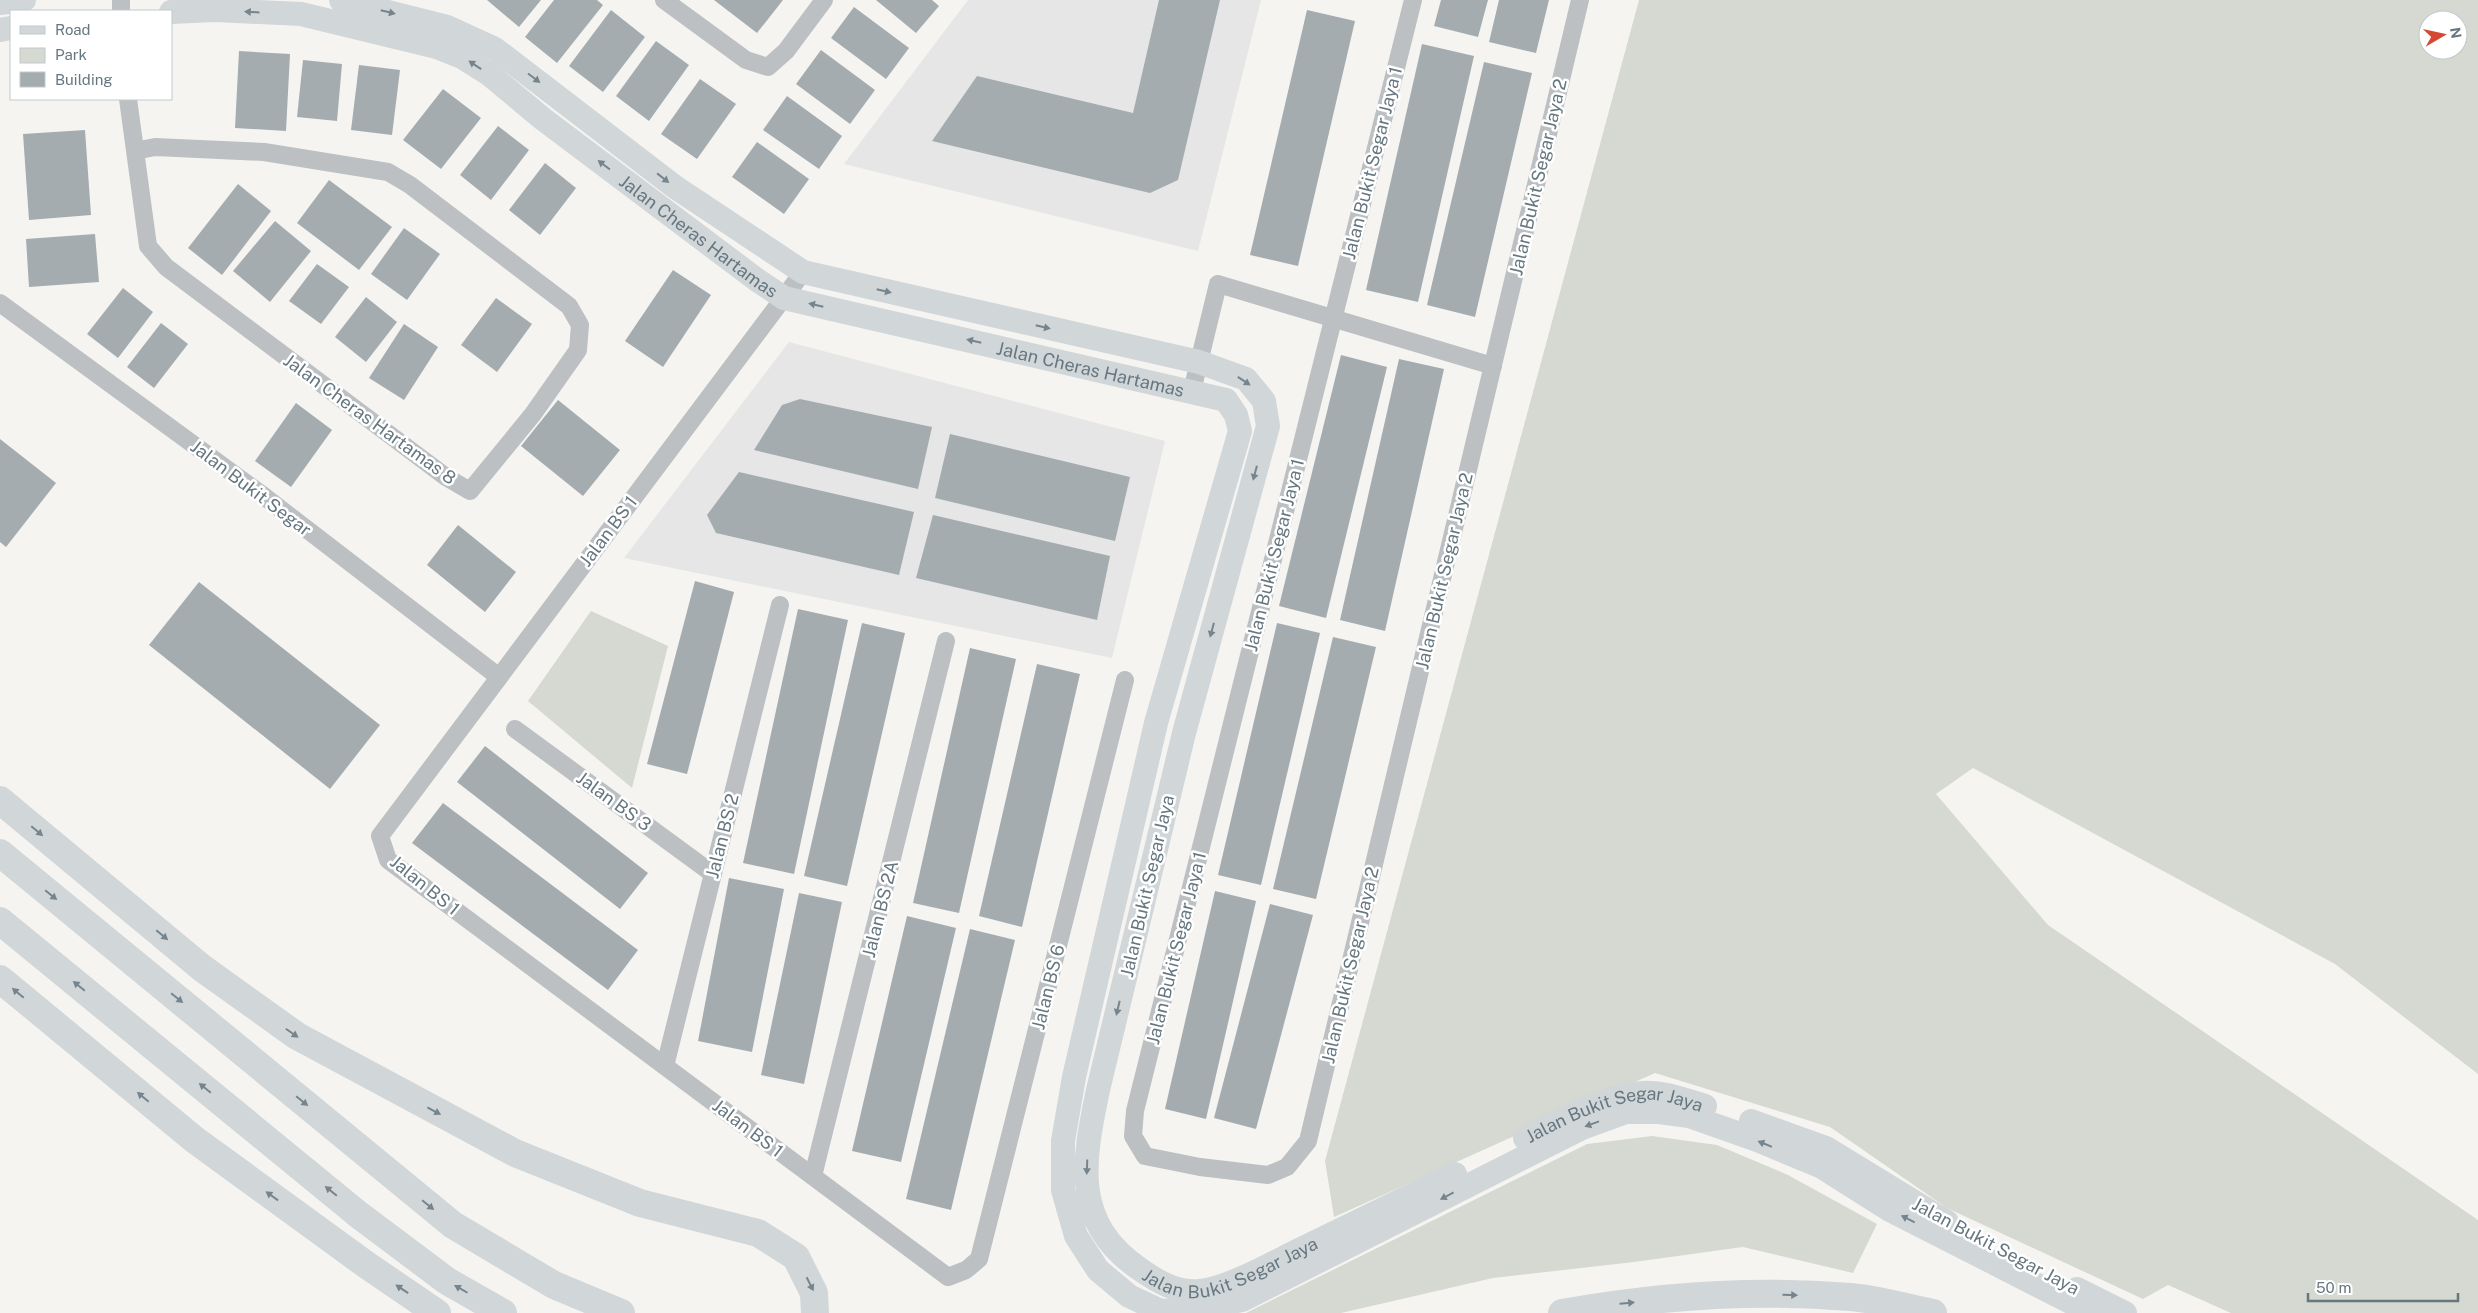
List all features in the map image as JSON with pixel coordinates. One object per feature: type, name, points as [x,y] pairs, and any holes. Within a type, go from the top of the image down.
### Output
[{"type":"highway","points":[[0,800],[202,968],[297,1036],[515,1153],[640,1203],[758,1233],[796,1257],[814,1293],[815,1313]]},
{"type":"highway","points":[[0,853],[453,1225],[554,1285],[621,1313]]},
{"type":"highway","points":[[0,921],[359,1214],[447,1281],[503,1313]]},
{"type":"highway","points":[[0,979],[195,1140],[368,1266],[437,1313]]},
{"type":"highway","points":[[1562,1313],[1606,1305],[1725,1294],[1852,1297],[1933,1313]]},
{"type":"street","points":[[0,3],[24,0]]},
{"type":"street","name":"Jalan Cheras Hartamas","points":[[341,0],[446,27],[495,50],[675,187],[802,272],[1199,362],[1246,379],[1264,401],[1268,426]]},
{"type":"street","points":[[664,0],[746,60],[768,67],[786,51],[824,0]]},
{"type":"street","name":"Jalan Bukit Segar Jaya 1","points":[[1308,1142],[1287,1168],[1268,1174],[1200,1167],[1145,1156],[1133,1136],[1135,1111],[1413,0]]},
{"type":"street","name":"Jalan Bukit Segar Jaya 2","points":[[1308,1142],[1580,0]]},
{"type":"street","name":"Jalan Cheras Hartamas","points":[[172,12],[303,7],[462,57],[489,74],[543,118],[725,256],[784,298],[1226,400],[1236,415],[1240,431]]},
{"type":"street","name":"Jalan Cheras Hartamas 8","points":[[128,100],[135,151],[148,246],[166,267],[446,477],[470,491],[533,414],[578,350],[580,325],[568,306],[410,185],[388,172],[264,152],[156,147],[135,151]]},
{"type":"street","name":"Jalan BS 1","points":[[802,272],[380,836],[388,860],[948,1277]]},
{"type":"street","points":[[1192,391],[1218,284],[1493,366]]},
{"type":"street","name":"Jalan Bukit Segar","points":[[0,303],[261,494],[499,677]]},
{"type":"street","name":"Jalan Bukit Segar Jaya","points":[[1268,426],[1184,733],[1088,1140],[1086,1183],[1097,1227],[1125,1259],[1164,1286],[1200,1291],[1233,1281],[1470,1167],[1572,1113],[1641,1093],[1660,1094],[1711,1107],[1826,1148],[1932,1214],[2124,1313]]},
{"type":"street","name":"Jalan Bukit Segar Jaya","points":[[1240,431],[1156,723],[1074,1077],[1063,1141],[1063,1190],[1076,1236],[1098,1270],[1129,1296],[1161,1311],[1204,1308],[1242,1300],[1582,1128],[1626,1112],[1659,1112],[1689,1116],[1757,1140],[1822,1167],[1890,1210],[2092,1313]]},
{"type":"street","name":"Jalan BS 2","points":[[665,1066],[780,605]]},
{"type":"street","name":"Jalan BS 2A","points":[[813,1176],[946,641]]},
{"type":"street","name":"Jalan BS 6","points":[[948,1277],[966,1270],[979,1259],[1125,680]]},
{"type":"street","name":"Jalan BS 3","points":[[515,729],[713,874]]},
{"type":"shaded area","points":[[968,0],[1261,0],[1198,251],[844,164]]},
{"type":"shaded area","points":[[789,342],[1165,441],[1112,658],[624,558]]},
{"type":"green space","points":[[1639,0],[2478,0],[2478,1074],[2335,964],[1973,768],[1936,794],[2048,925],[2478,1220],[2478,1313],[2231,1313],[2168,1285],[2143,1299],[1947,1208],[1830,1127],[1655,1073],[1334,1217],[1325,1161]]},
{"type":"green space","points":[[591,611],[668,646],[632,788],[528,701]]},
{"type":"green space","points":[[1652,1136],[1717,1145],[1788,1175],[1877,1224],[1853,1273],[1743,1247],[1493,1278],[1341,1313],[1246,1313],[1587,1144]]},
{"type":"building","points":[[487,0],[541,0],[519,27]]},
{"type":"building","points":[[554,0],[597,0],[603,5],[557,63],[525,37]]},
{"type":"building","points":[[714,0],[783,0],[757,33]]},
{"type":"building","points":[[876,0],[932,0],[939,6],[916,33]]},
{"type":"building","points":[[1159,0],[1220,0],[1178,180],[1150,193],[932,141],[977,76],[1133,113]]},
{"type":"building","points":[[1441,0],[1488,0],[1478,37],[1434,26]]},
{"type":"building","points":[[1499,0],[1549,0],[1536,53],[1489,42]]},
{"type":"building","points":[[854,7],[909,48],[886,79],[831,38]]},
{"type":"building","points":[[611,10],[645,37],[603,92],[569,66]]},
{"type":"building","points":[[1307,10],[1355,21],[1298,266],[1250,255]]},
{"type":"building","points":[[656,41],[689,65],[649,121],[616,96]]},
{"type":"building","points":[[1422,44],[1474,56],[1418,302],[1366,290]]},
{"type":"building","points":[[821,50],[875,90],[850,124],[796,84]]},
{"type":"building","points":[[239,51],[290,54],[286,131],[235,128]]},
{"type":"building","points":[[303,60],[342,64],[337,121],[297,117]]},
{"type":"building","points":[[1484,62],[1532,73],[1475,317],[1427,305]]},
{"type":"building","points":[[359,65],[400,70],[392,135],[351,130]]},
{"type":"building","points":[[700,79],[736,104],[697,159],[661,134]]},
{"type":"building","points":[[443,89],[481,118],[441,169],[403,140]]},
{"type":"building","points":[[787,96],[842,136],[819,169],[763,130]]},
{"type":"building","points":[[498,126],[529,150],[491,200],[460,175]]},
{"type":"building","points":[[85,130],[91,215],[29,220],[23,134]]},
{"type":"building","points":[[757,142],[809,179],[784,214],[732,177]]},
{"type":"building","points":[[545,163],[576,188],[540,235],[509,210]]},
{"type":"building","points":[[329,180],[392,227],[359,270],[297,223]]},
{"type":"building","points":[[238,184],[271,211],[222,275],[188,248]]},
{"type":"building","points":[[275,221],[311,251],[270,302],[233,271]]},
{"type":"building","points":[[404,228],[440,254],[407,300],[371,274]]},
{"type":"building","points":[[95,234],[99,282],[29,287],[26,239]]},
{"type":"building","points":[[317,264],[349,287],[321,324],[289,301]]},
{"type":"building","points":[[673,270],[711,295],[663,367],[625,341]]},
{"type":"building","points":[[123,288],[153,312],[118,358],[87,334]]},
{"type":"building","points":[[366,297],[397,322],[366,362],[335,337]]},
{"type":"building","points":[[496,298],[532,324],[497,372],[461,345]]},
{"type":"building","points":[[161,323],[188,344],[154,388],[127,367]]},
{"type":"building","points":[[404,324],[438,347],[404,400],[369,378]]},
{"type":"building","points":[[1341,355],[1387,367],[1326,618],[1279,606]]},
{"type":"building","points":[[1399,359],[1444,369],[1385,631],[1340,620]]},
{"type":"building","points":[[800,399],[932,427],[918,489],[754,450],[782,405]]},
{"type":"building","points":[[558,400],[620,450],[583,496],[521,446]]},
{"type":"building","points":[[296,403],[332,430],[291,487],[255,461]]},
{"type":"building","points":[[950,434],[1130,477],[1115,541],[935,498]]},
{"type":"building","points":[[0,439],[56,483],[6,547],[0,542]]},
{"type":"building","points":[[739,472],[914,512],[899,575],[716,533],[707,515]]},
{"type":"building","points":[[933,515],[1110,556],[1097,620],[916,578]]},
{"type":"building","points":[[458,525],[516,572],[485,612],[427,565]]},
{"type":"building","points":[[695,581],[734,592],[687,774],[647,764]]},
{"type":"building","points":[[199,582],[380,725],[330,789],[149,645]]},
{"type":"building","points":[[798,609],[848,620],[794,874],[743,863]]},
{"type":"building","points":[[862,623],[905,633],[847,886],[804,876]]},
{"type":"building","points":[[1277,623],[1320,633],[1261,885],[1218,875]]},
{"type":"building","points":[[1333,637],[1376,647],[1316,899],[1273,889]]},
{"type":"building","points":[[970,648],[1016,659],[959,913],[913,903]]},
{"type":"building","points":[[1037,664],[1080,674],[1022,927],[979,916]]},
{"type":"building","points":[[485,746],[648,873],[620,909],[457,782]]},
{"type":"building","points":[[443,803],[638,950],[608,990],[412,843]]},
{"type":"building","points":[[729,878],[784,889],[752,1052],[698,1041]]},
{"type":"building","points":[[1215,891],[1256,901],[1206,1119],[1165,1109]]},
{"type":"building","points":[[799,893],[842,902],[804,1084],[761,1075]]},
{"type":"building","points":[[1270,904],[1313,915],[1256,1129],[1214,1118]]},
{"type":"building","points":[[907,916],[956,928],[901,1162],[852,1151]]},
{"type":"building","points":[[970,929],[1015,940],[951,1210],[906,1199]]}]
